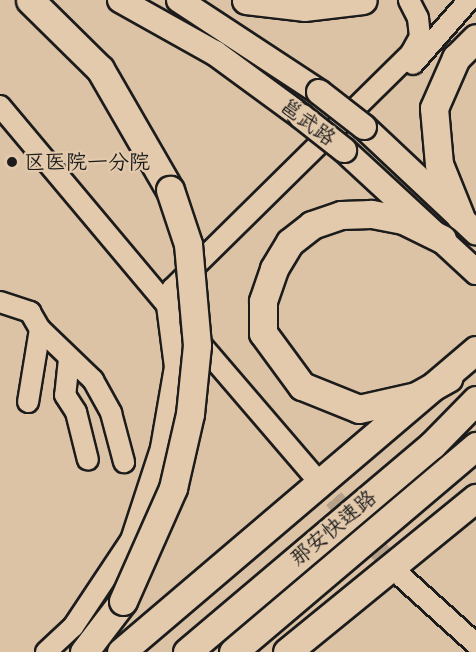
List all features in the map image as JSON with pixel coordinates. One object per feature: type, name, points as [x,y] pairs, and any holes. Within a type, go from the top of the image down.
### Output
[{"type":"highway","points":[[30,0],[100,69],[170,190],[188,244],[197,345],[190,414],[173,488],[123,601],[84,652]]},
{"type":"highway","points":[[246,0],[304,7],[363,0]]},
{"type":"highway","points":[[468,224],[439,164],[434,108],[452,66],[476,38]]},
{"type":"highway","points":[[442,239],[403,220],[371,214],[341,214],[312,225],[290,242],[274,269],[263,301],[263,333],[302,386],[359,409],[398,402],[448,378]]},
{"type":"highway","points":[[121,652],[448,378],[476,350]]},
{"type":"highway","name":"那安快速路","points":[[187,652],[432,445],[476,400]]},
{"type":"highway","name":"那安快速路","points":[[233,652],[476,446]]},
{"type":"highway","points":[[287,652],[476,498]]},
{"type":"main road","name":"邕武路","points":[[120,0],[215,53],[301,116],[344,150],[476,272]]},
{"type":"main road","name":"邕武路","points":[[179,0],[320,92],[364,128],[468,224]]},
{"type":"street","points":[[46,652],[73,627],[131,540],[161,448],[175,367],[167,305],[172,289],[411,52],[420,37],[418,18],[409,0]]},
{"type":"street","points":[[167,305],[429,48],[469,0]]},
{"type":"street","points":[[0,106],[314,476]]},
{"type":"street","points":[[0,302],[30,312],[40,329],[102,395],[124,462]]},
{"type":"street","points":[[28,402],[40,329]]},
{"type":"street","points":[[69,359],[65,395],[76,412],[88,460]]},
{"type":"street","points":[[402,577],[476,644]]},
{"type":"tunnel","points":[[314,476],[401,576]]},
{"type":"place","name":"区医院一分院","points":[[12,162]]}]
